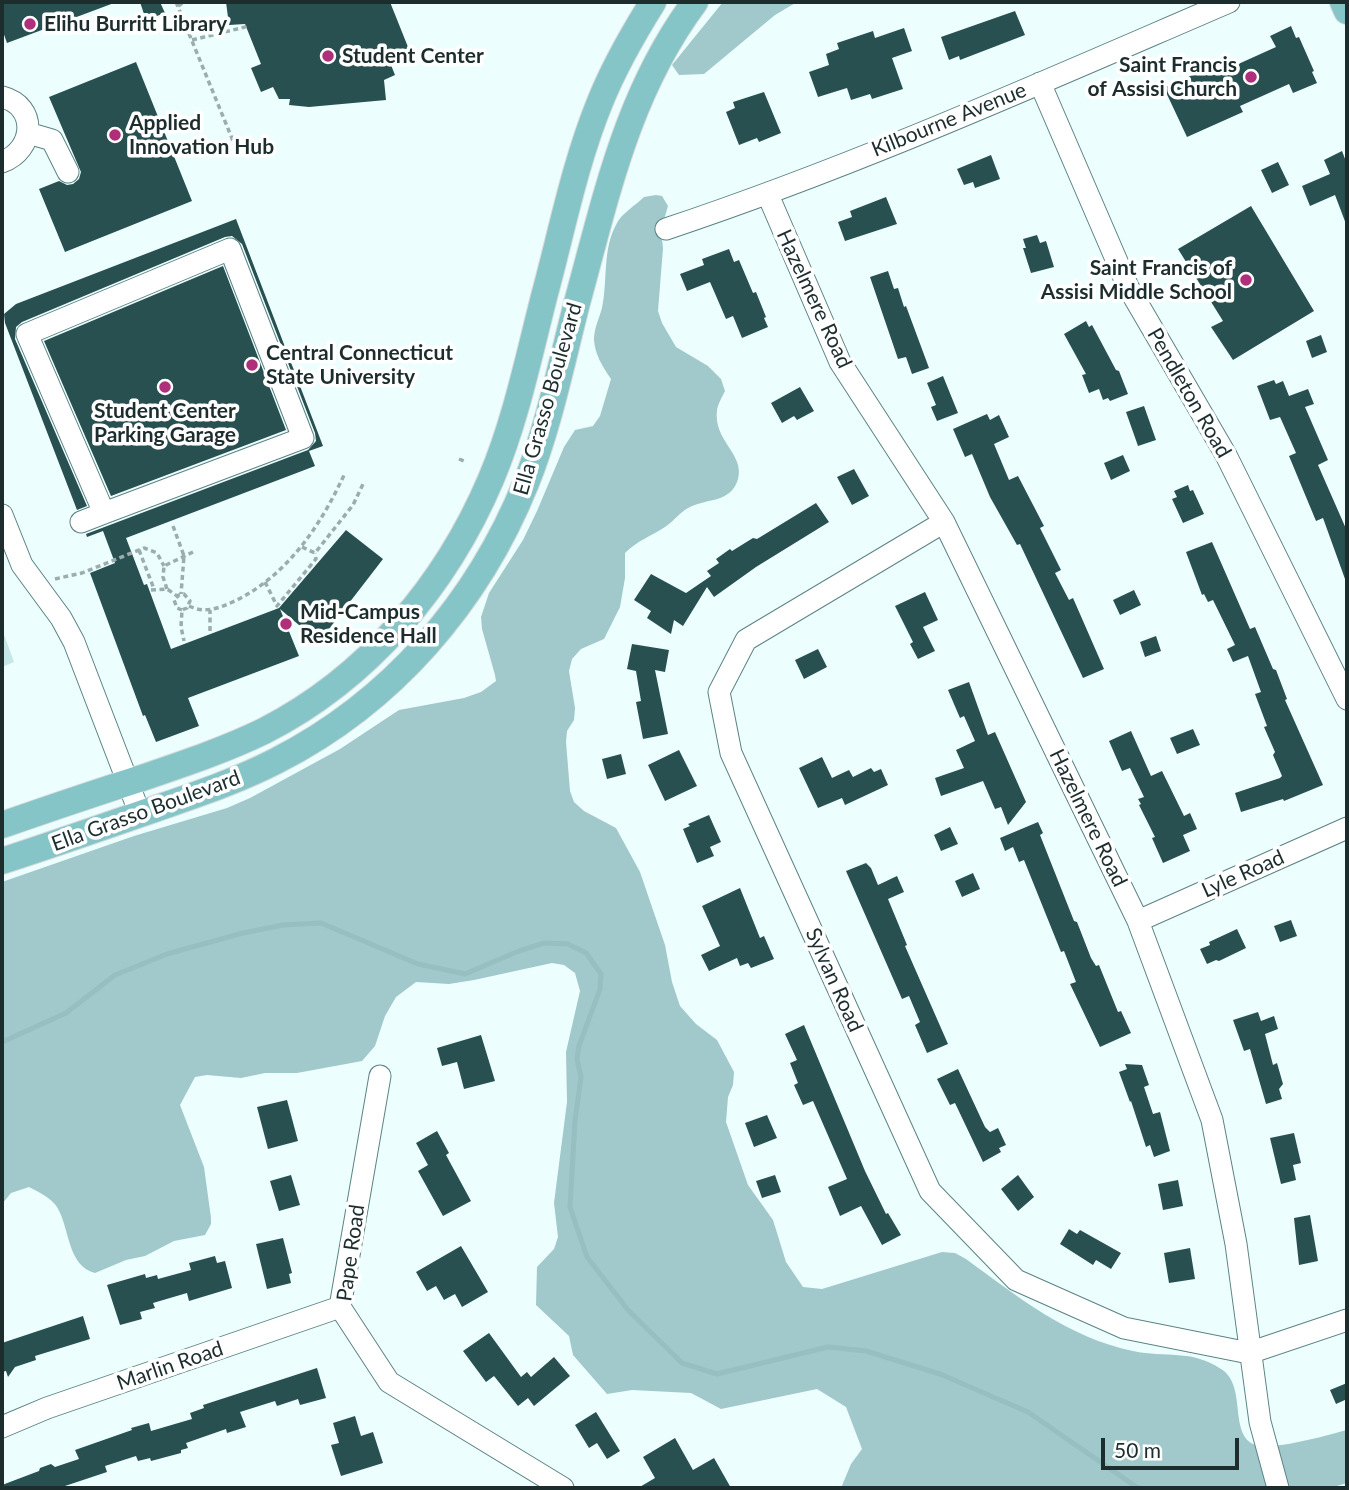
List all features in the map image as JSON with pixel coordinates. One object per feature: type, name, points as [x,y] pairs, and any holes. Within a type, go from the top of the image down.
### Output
[{"type":"main road","name":"Ella Grasso Boulevard","points":[[2,825],[232,745],[281,722],[357,667],[411,613],[452,556],[491,479],[507,434],[588,135],[621,58],[653,2]]},
{"type":"main road","name":"Ella Grasso Boulevard","points":[[2,861],[234,781],[276,761],[349,717],[390,682],[449,619],[494,551],[527,480],[620,145],[641,91],[667,43],[695,2]]},
{"type":"main road","points":[[1343,2],[1347,10]]},
{"type":"main road","points":[[563,227],[595,236]]},
{"type":"main road","points":[[556,254],[588,262]]},
{"type":"street","name":"Kilbourne Avenue","points":[[666,229],[768,195],[1229,2]]},
{"type":"street","name":"Pendleton Road","points":[[1040,83],[1128,287],[1226,456],[1347,699]]},
{"type":"street","points":[[2,97],[17,104],[24,112],[28,133],[19,152],[2,162]]},
{"type":"street","points":[[28,133],[52,140],[68,172]]},
{"type":"street","name":"Hazelmere Road","points":[[768,195],[840,362],[944,522],[1138,921],[1212,1120],[1236,1244],[1260,1422],[1278,1488]]},
{"type":"street","points":[[81,522],[303,438],[230,249],[27,334],[104,513]]},
{"type":"street","points":[[2,515],[22,565],[61,618],[74,642],[140,814]]},
{"type":"street","name":"Sylvan Road","points":[[944,522],[746,640],[719,692],[731,753],[930,1191],[1016,1280],[1124,1328],[1249,1353]]},
{"type":"street","name":"Lyle Road","points":[[1138,921],[1347,828]]},
{"type":"street","name":"Pape Road","points":[[380,1076],[340,1307],[390,1382],[563,1488]]},
{"type":"street","name":"Marlin Road","points":[[2,1427],[47,1408],[340,1307]]},
{"type":"street","points":[[1249,1353],[1347,1320]]},
{"type":"path","points":[[184,2],[177,4],[238,153]]},
{"type":"path","points":[[192,40],[245,27],[242,24]]},
{"type":"path","points":[[189,606],[198,610],[211,610],[241,598],[265,582],[302,547],[329,508],[345,473]]},
{"type":"path","points":[[265,582],[277,606],[316,559],[315,553],[353,506],[364,482]]},
{"type":"path","points":[[173,526],[184,556],[179,595],[174,600],[175,606],[182,610]]},
{"type":"path","points":[[302,547],[315,553]]},
{"type":"path","points":[[57,579],[82,573],[144,548],[153,550],[164,566],[163,577],[167,589]]},
{"type":"path","points":[[139,550],[153,589],[167,589],[190,599],[189,606]]},
{"type":"path","points":[[164,566],[193,552]]},
{"type":"path","points":[[182,610],[189,606]]},
{"type":"path","points":[[182,610],[181,628],[184,641]]},
{"type":"path","points":[[210,631],[211,610]]},
{"type":"shaded area","points":[[723,2],[797,2],[775,15],[704,74],[679,75],[672,65]]},
{"type":"shaded area","points":[[662,196],[668,206],[661,230],[663,248],[658,311],[676,347],[708,366],[721,379],[725,391],[718,408],[717,421],[737,462],[738,479],[735,487],[724,496],[687,509],[625,553],[625,578],[620,607],[604,639],[581,649],[572,659],[569,671],[575,708],[574,720],[567,731],[566,742],[570,791],[574,802],[584,811],[616,828],[640,872],[665,945],[680,1006],[696,1024],[717,1040],[734,1072],[726,1122],[748,1185],[773,1220],[786,1262],[803,1287],[822,1289],[942,1252],[955,1253],[1045,1314],[1087,1336],[1133,1351],[1189,1356],[1221,1369],[1229,1376],[1234,1386],[1242,1429],[1253,1444],[1272,1446],[1347,1430],[1347,1483],[1330,1488],[841,1488],[851,1464],[862,1449],[846,1407],[817,1389],[721,1409],[691,1393],[632,1390],[607,1394],[573,1355],[569,1336],[536,1305],[537,1267],[554,1249],[558,1237],[554,1203],[567,1102],[566,1052],[580,991],[575,973],[564,965],[552,963],[449,984],[416,982],[396,997],[385,1016],[375,1046],[362,1061],[297,1073],[265,1073],[241,1078],[207,1075],[195,1077],[180,1105],[204,1167],[211,1218],[205,1235],[174,1241],[145,1256],[126,1260],[95,1273],[79,1263],[57,1207],[48,1198],[29,1187],[11,1193],[2,1204],[2,882],[134,836],[227,808],[340,749],[399,710],[464,698],[481,692],[496,681],[481,617],[489,593],[523,540],[564,447],[575,430],[593,426],[600,416],[611,379],[598,356],[594,336],[604,297],[609,243],[622,216],[644,197]]},
{"type":"shaded area","points":[[2,629],[14,662],[2,667]]},
{"type":"building","name":"Elihu Burritt Library","points":[[2,2],[114,3],[7,43],[2,29]]},
{"type":"building","points":[[140,2],[160,2],[165,13],[146,20]]},
{"type":"building","name":"Student Center","points":[[226,2],[390,2],[410,52],[389,60],[395,75],[384,80],[386,100],[309,107],[289,105],[290,99],[279,99],[273,87],[261,92],[251,68],[261,64],[245,24],[229,25]]},
{"type":"building","points":[[1015,11],[1025,35],[960,60],[959,56],[949,60],[941,37]]},
{"type":"building","name":"Saint Francis of Assisi Church","points":[[1291,26],[1296,38],[1299,37],[1317,83],[1293,93],[1289,84],[1240,106],[1243,112],[1187,137],[1164,88],[1221,62],[1225,70],[1276,47],[1270,36]]},
{"type":"building","points":[[904,28],[912,51],[892,58],[903,89],[872,99],[870,94],[851,100],[847,88],[818,97],[809,72],[829,65],[826,54],[839,49],[837,43],[873,31],[875,38]]},
{"type":"building","name":"Applied Innovation Hub","points":[[136,62],[192,201],[65,252],[39,189],[59,181],[67,185],[73,184],[79,179],[81,172],[49,97]]},
{"type":"building","points":[[764,92],[781,133],[759,142],[757,138],[739,145],[726,112],[735,108],[733,102]]},
{"type":"building","points":[[1342,151],[1347,164],[1346,224],[1335,195],[1310,206],[1302,186],[1330,174],[1324,160]]},
{"type":"building","points":[[991,155],[1000,179],[975,188],[973,182],[964,185],[957,169]]},
{"type":"building","points":[[1278,162],[1289,185],[1272,193],[1261,170]]},
{"type":"building","points":[[886,197],[897,224],[845,241],[838,222],[852,217],[850,211]]},
{"type":"building","name":"Saint Francis of Assisi Middle School","points":[[1251,206],[1314,311],[1233,360],[1211,327],[1223,321],[1178,249]]},
{"type":"building","name":"Mid-Campus Residence Hall","points":[[236,219],[323,446],[309,451],[315,466],[126,538],[144,585],[147,584],[171,649],[279,608],[346,530],[383,559],[319,642],[280,609],[299,656],[188,698],[199,726],[156,742],[145,715],[143,716],[90,573],[115,563],[103,531],[87,537],[86,534],[308,450],[316,441],[315,433],[242,244],[232,236],[225,237],[22,322],[16,327],[15,339],[87,506],[77,510],[5,323],[4,314],[16,304]]},
{"type":"building","points":[[1037,235],[1040,243],[1046,241],[1054,267],[1031,273],[1023,239]]},
{"type":"building","points":[[729,249],[734,262],[739,260],[753,293],[756,292],[768,327],[742,338],[733,316],[726,319],[710,282],[687,291],[680,274],[704,265],[702,259]]},
{"type":"building","points":[[223,266],[286,430],[111,496],[44,341]]},
{"type":"building","points":[[888,271],[894,289],[898,288],[904,307],[906,306],[929,368],[912,374],[906,357],[898,359],[870,277]]},
{"type":"building","points":[[1086,321],[1089,327],[1092,325],[1119,371],[1128,394],[1110,401],[1108,398],[1103,400],[1099,389],[1089,393],[1082,375],[1086,374],[1064,334]]},
{"type":"building","points":[[1321,335],[1327,352],[1312,358],[1306,341]]},
{"type":"building","points":[[943,376],[958,413],[937,421],[931,407],[936,405],[927,383]]},
{"type":"building","points":[[1274,380],[1276,384],[1283,381],[1289,396],[1308,389],[1314,404],[1305,407],[1328,460],[1318,465],[1347,531],[1347,579],[1323,518],[1316,521],[1289,456],[1296,453],[1280,417],[1270,420],[1257,386]]},
{"type":"building","points":[[800,387],[814,411],[797,420],[794,416],[782,423],[771,403]]},
{"type":"building","points":[[1144,406],[1156,440],[1138,446],[1126,412]]},
{"type":"building","points":[[987,414],[990,420],[999,415],[1009,437],[994,444],[1009,480],[1018,476],[1044,526],[1040,528],[1061,570],[1055,573],[1069,600],[1073,598],[1104,669],[1083,678],[1020,544],[1017,545],[990,497],[972,454],[965,457],[953,429]]},
{"type":"building","points":[[1123,455],[1130,471],[1111,480],[1104,463]]},
{"type":"building","points":[[854,469],[869,496],[852,505],[837,477]]},
{"type":"building","points":[[1188,485],[1204,514],[1183,523],[1172,499],[1177,497],[1174,491]]},
{"type":"building","points":[[816,503],[829,522],[756,567],[714,597],[707,587],[683,626],[674,620],[671,634],[647,618],[651,611],[634,600],[651,574],[686,593],[711,576],[707,571],[719,563],[716,559],[730,549],[732,551],[753,538],[757,539]]},
{"type":"building","points":[[1212,542],[1250,629],[1255,627],[1273,669],[1276,670],[1287,699],[1285,700],[1323,785],[1284,801],[1283,799],[1241,812],[1235,793],[1282,776],[1264,727],[1267,726],[1255,694],[1261,692],[1248,656],[1233,662],[1227,649],[1235,645],[1213,600],[1208,602],[1204,594],[1202,595],[1186,552]]},
{"type":"building","points":[[1134,590],[1141,605],[1120,615],[1113,600]]},
{"type":"building","points":[[925,592],[938,620],[923,627],[935,651],[918,659],[910,644],[913,642],[895,606]]},
{"type":"building","points":[[1156,636],[1161,651],[1145,657],[1140,642]]},
{"type":"building","points":[[632,644],[669,650],[665,672],[655,670],[668,734],[643,739],[636,702],[641,701],[636,671],[627,669]]},
{"type":"building","points":[[818,649],[827,667],[804,679],[795,660]]},
{"type":"building","points":[[969,682],[988,735],[995,732],[1026,802],[1008,825],[1001,807],[995,809],[983,781],[941,796],[935,778],[964,768],[956,750],[975,741],[964,716],[960,718],[948,690]]},
{"type":"building","points":[[1193,729],[1200,745],[1177,754],[1170,738]]},
{"type":"building","points":[[1131,731],[1151,776],[1162,771],[1184,816],[1190,813],[1197,829],[1183,835],[1190,851],[1163,863],[1152,838],[1155,837],[1139,805],[1141,804],[1138,799],[1144,797],[1130,768],[1122,771],[1109,741]]},
{"type":"building","points":[[679,750],[697,786],[665,801],[648,765]]},
{"type":"building","points":[[621,754],[626,774],[607,779],[602,759]]},
{"type":"building","points":[[822,757],[832,778],[849,770],[853,777],[871,768],[874,772],[881,769],[888,785],[845,805],[842,798],[818,808],[799,768]]},
{"type":"building","points":[[709,815],[721,842],[710,847],[714,856],[697,863],[683,829]]},
{"type":"building","points":[[1038,822],[1043,833],[1040,835],[1074,921],[1077,922],[1091,958],[1096,966],[1099,965],[1118,1012],[1121,1011],[1131,1033],[1100,1047],[1070,984],[1076,982],[1024,860],[1019,862],[1013,847],[1005,851],[1000,838]]},
{"type":"building","points":[[950,827],[958,844],[941,851],[934,835]]},
{"type":"building","points":[[866,863],[878,885],[897,876],[904,892],[888,899],[907,945],[905,946],[948,1044],[927,1053],[915,1025],[920,1022],[909,996],[902,999],[846,871]]},
{"type":"building","points":[[973,873],[980,889],[962,897],[955,881]]},
{"type":"building","points":[[740,888],[760,938],[764,936],[774,959],[751,968],[748,963],[740,966],[737,958],[709,971],[701,955],[720,946],[702,906]]},
{"type":"building","points":[[1291,920],[1297,936],[1280,942],[1274,926]]},
{"type":"building","points":[[1237,929],[1246,948],[1207,964],[1200,949]]},
{"type":"building","points":[[1258,1012],[1261,1021],[1274,1016],[1278,1029],[1265,1034],[1273,1065],[1277,1063],[1283,1084],[1279,1089],[1282,1099],[1266,1104],[1250,1049],[1244,1051],[1233,1020]]},
{"type":"building","points":[[804,1025],[865,1171],[886,1214],[888,1213],[901,1235],[882,1245],[861,1206],[840,1216],[828,1187],[847,1179],[813,1101],[803,1105],[794,1085],[798,1083],[790,1063],[797,1060],[785,1034]]},
{"type":"building","points":[[481,1035],[495,1081],[464,1089],[457,1062],[442,1066],[437,1048]]},
{"type":"building","points":[[1125,1064],[1142,1065],[1149,1085],[1144,1087],[1153,1114],[1160,1112],[1170,1151],[1154,1157],[1150,1145],[1146,1147],[1119,1072],[1127,1069]]},
{"type":"building","points":[[958,1069],[985,1127],[990,1132],[998,1128],[1006,1145],[999,1148],[1001,1152],[983,1162],[955,1103],[950,1105],[937,1079]]},
{"type":"building","points":[[287,1100],[298,1141],[268,1149],[257,1107]]},
{"type":"building","points":[[767,1115],[777,1138],[754,1147],[745,1123]]},
{"type":"building","points":[[437,1131],[449,1153],[446,1155],[471,1201],[443,1216],[418,1171],[428,1165],[416,1143]]},
{"type":"building","points":[[1294,1133],[1301,1163],[1293,1165],[1296,1180],[1281,1184],[1270,1138]]},
{"type":"building","points":[[291,1175],[300,1205],[279,1211],[270,1181]]},
{"type":"building","points":[[775,1175],[781,1192],[762,1198],[756,1181]]},
{"type":"building","points":[[1018,1175],[1034,1197],[1018,1211],[1001,1189]]},
{"type":"building","points":[[1178,1180],[1183,1206],[1163,1210],[1158,1184]]},
{"type":"building","points":[[1310,1215],[1318,1261],[1299,1265],[1294,1218]]},
{"type":"building","points":[[1069,1229],[1077,1234],[1080,1230],[1121,1253],[1111,1269],[1096,1260],[1093,1265],[1060,1244]]},
{"type":"building","points":[[283,1238],[292,1273],[289,1274],[291,1283],[267,1289],[256,1244]]},
{"type":"building","points":[[461,1246],[488,1292],[462,1307],[455,1294],[444,1300],[436,1286],[427,1291],[416,1272]]},
{"type":"building","points":[[1190,1248],[1195,1279],[1169,1283],[1164,1253]]},
{"type":"building","points":[[215,1256],[217,1263],[225,1261],[232,1288],[189,1301],[187,1293],[153,1303],[155,1308],[140,1312],[142,1319],[120,1325],[107,1285],[145,1274],[146,1278],[157,1275],[158,1279],[191,1270],[189,1263]]},
{"type":"building","points":[[83,1316],[90,1339],[35,1356],[36,1360],[15,1367],[8,1377],[6,1371],[2,1372],[2,1343]]},
{"type":"building","points":[[489,1333],[521,1377],[527,1372],[531,1377],[554,1357],[570,1376],[534,1406],[528,1398],[518,1406],[494,1376],[486,1382],[463,1351]]},
{"type":"building","points":[[317,1368],[326,1398],[300,1405],[298,1399],[277,1406],[275,1401],[240,1412],[246,1427],[227,1433],[226,1429],[186,1443],[188,1448],[181,1450],[181,1453],[151,1461],[150,1458],[138,1461],[136,1456],[105,1466],[107,1472],[59,1488],[2,1488],[2,1485],[39,1471],[40,1468],[51,1464],[55,1467],[79,1459],[75,1450],[132,1430],[131,1428],[149,1423],[151,1431],[192,1419],[190,1413],[204,1408],[203,1405]]},
{"type":"building","points":[[1347,1383],[1347,1399],[1336,1404],[1330,1390]]},
{"type":"building","points":[[596,1412],[620,1451],[607,1459],[597,1443],[589,1448],[575,1425]]},
{"type":"building","points":[[355,1416],[361,1436],[373,1432],[383,1463],[341,1476],[331,1445],[339,1443],[333,1423]]},
{"type":"building","points":[[675,1438],[693,1470],[714,1458],[731,1488],[638,1488],[655,1478],[643,1457]]},
{"type":"waterway","points":[[2,1042],[66,1013],[115,975],[167,954],[283,925],[321,923],[418,964],[465,974],[544,943],[568,944],[586,953],[601,974],[600,989],[579,1046],[577,1059],[581,1077],[575,1121],[570,1207],[587,1257],[628,1310],[682,1363],[717,1374],[828,1347],[866,1351],[940,1374],[1028,1412],[1138,1488]]},
{"type":"place","name":"Elihu Burritt Library","points":[[30,24]]},
{"type":"place","name":"Student Center","points":[[328,56]]},
{"type":"place","name":"Saint Francis of Assisi Church","points":[[1251,77]]},
{"type":"place","name":"Applied Innovation Hub","points":[[115,135]]},
{"type":"place","name":"Saint Francis of Assisi Middle School","points":[[1246,280]]},
{"type":"place","name":"Central Connecticut State University","points":[[252,365]]},
{"type":"place","name":"Student Center Parking Garage","points":[[165,387]]},
{"type":"place","name":"Mid-Campus Residence Hall","points":[[286,624]]}]
